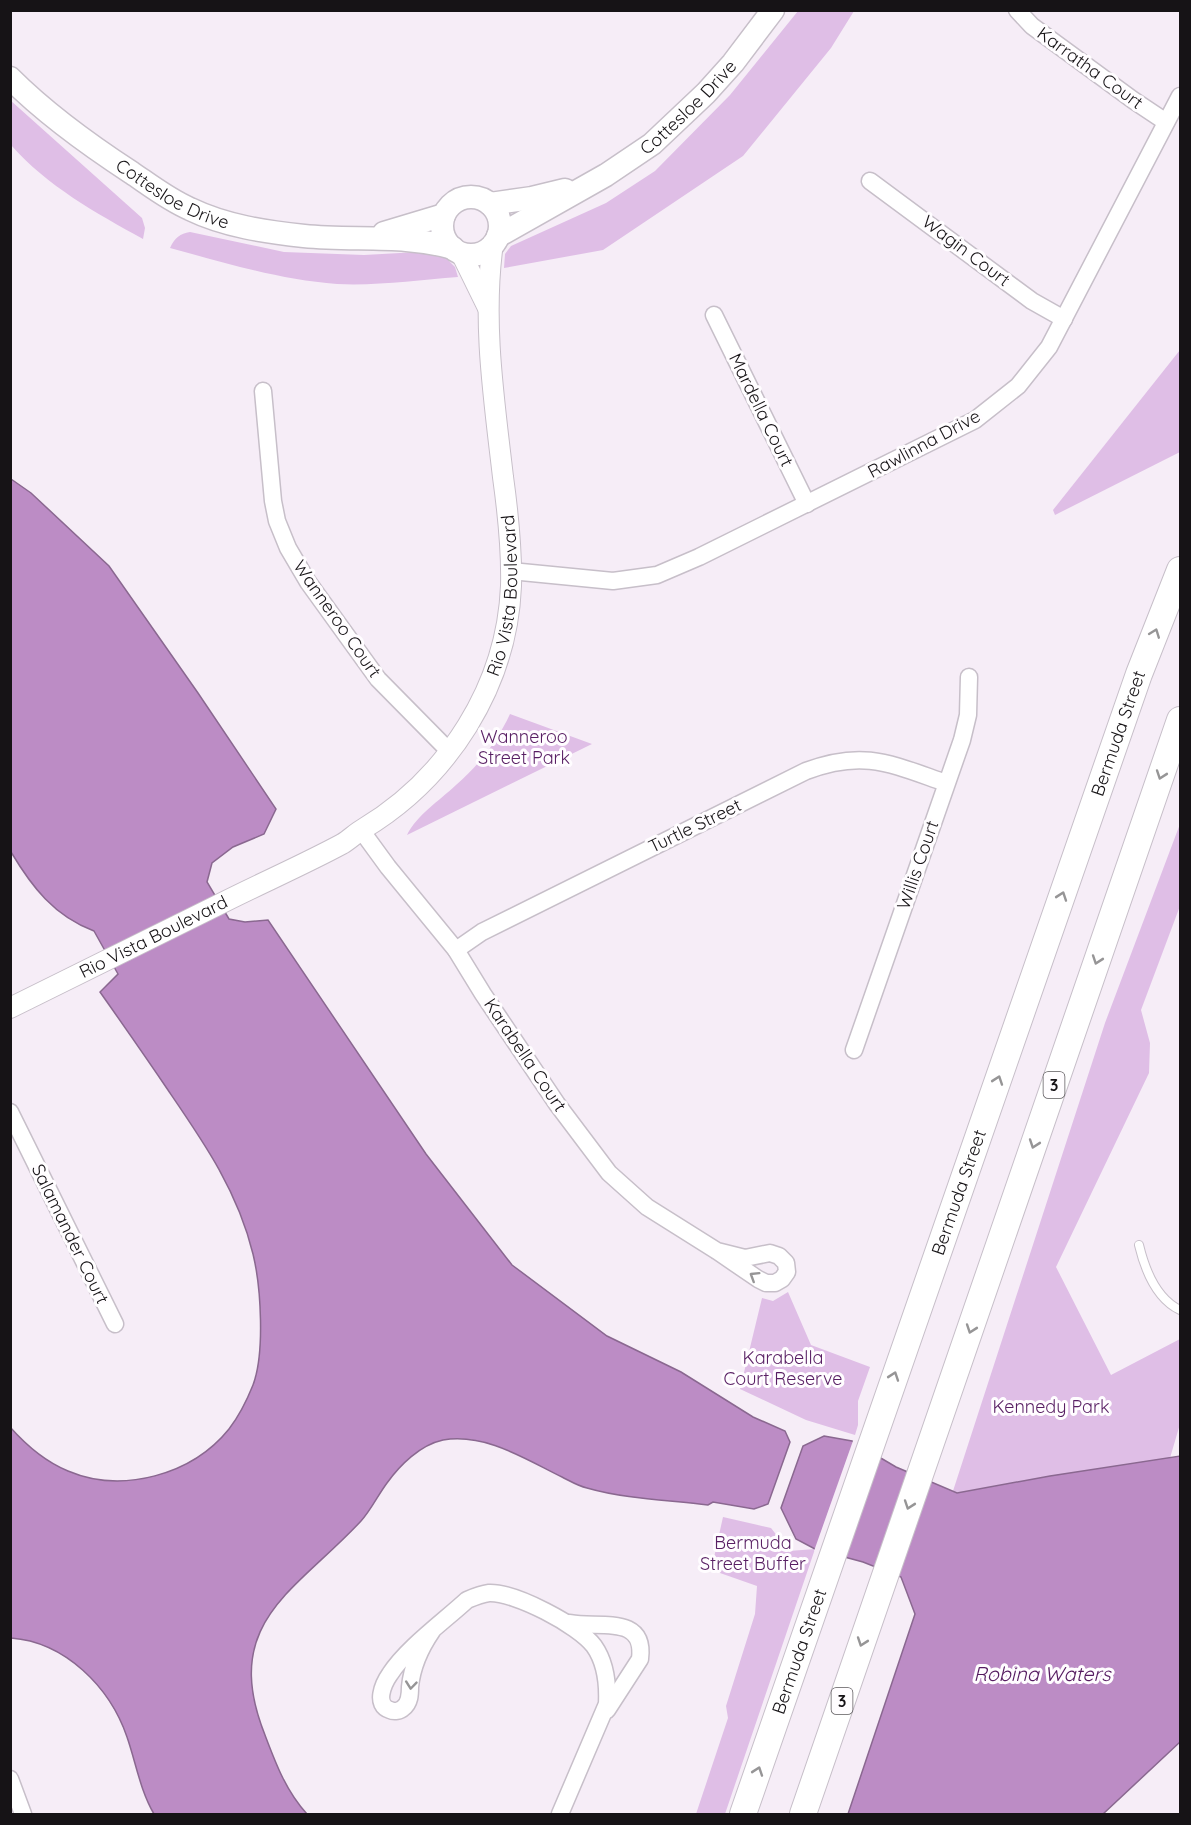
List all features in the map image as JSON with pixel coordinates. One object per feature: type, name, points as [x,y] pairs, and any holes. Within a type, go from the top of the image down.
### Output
[{"type":"main road","name":"Cottesloe Drive","points":[[496,239],[652,144],[681,118],[733,63],[773,10]]},
{"type":"main road","name":"Cottesloe Drive","points":[[10,78],[50,114],[105,156],[190,210],[255,229],[307,236],[416,240],[457,251]]},
{"type":"main road","name":"Cottesloe Drive","points":[[490,204],[532,198],[586,185]]},
{"type":"main road","points":[[467,197],[483,200],[490,204],[499,219],[496,239],[479,254],[457,251],[447,242],[443,234],[444,214],[453,203],[467,197]]},
{"type":"main road","name":"Cottesloe Drive","points":[[365,239],[444,214]]},
{"type":"main road","name":"Bermuda Street","points":[[743,1815],[1138,674],[1180,570]]},
{"type":"main road","name":"3","points":[[803,1815],[1180,720]]},
{"type":"street","name":"Karratha Court","points":[[1017,10],[1032,26],[1166,122]]},
{"type":"street","name":"Rawlinna Drive","points":[[511,571],[613,581],[657,575],[699,557],[975,420],[1018,386],[1049,346],[1180,96]]},
{"type":"street","name":"Wagin Court","points":[[870,180],[1032,301],[1064,320]]},
{"type":"street","name":"Rio Vista Boulevard","points":[[10,1008],[230,894],[344,843],[411,795],[450,752],[467,726],[483,698],[493,672],[508,617],[511,571],[507,510],[490,359],[488,308],[496,239]]},
{"type":"street","name":"Rio Vista Boulevard","points":[[457,251],[488,308]]},
{"type":"street","name":"Mardella Court","points":[[714,315],[807,504]]},
{"type":"street","name":"Wanneroo Court","points":[[263,391],[273,501],[288,548],[308,582],[378,679],[450,752]]},
{"type":"street","name":"Willis Court","points":[[854,1050],[968,715],[969,677]]},
{"type":"street","name":"Turtle Street","points":[[456,950],[482,932],[806,771],[827,763],[846,759],[867,760],[890,764],[946,783]]},
{"type":"street","name":"Karabella Court","points":[[360,830],[456,950],[557,1104],[609,1173],[647,1207],[717,1251]]},
{"type":"street","name":"Rio Vista Boulevard","points":[[10,999],[105,957]]},
{"type":"street","name":"Salamander Court","points":[[10,1112],[115,1324]]},
{"type":"street","points":[[432,1631],[467,1600],[488,1593],[502,1594],[581,1626],[617,1625],[625,1627],[637,1638],[641,1649],[640,1659],[603,1716]]},
{"type":"street","points":[[560,1815],[608,1704],[608,1688],[603,1663],[581,1632],[564,1621]]},
{"type":"street","points":[[597,1652],[597,1641],[602,1633],[609,1629],[625,1627]]},
{"type":"street","points":[[10,1779],[22,1815]]},
{"type":"lane","points":[[1139,1245],[1145,1266],[1157,1287],[1171,1306],[1180,1310]]},
{"type":"green space","points":[[798,11],[854,11],[831,48],[743,156],[603,250],[504,268],[505,254],[511,246],[606,203],[655,171],[730,95]]},
{"type":"green space","points":[[10,100],[142,218],[145,228],[143,239],[73,198],[25,160],[11,145]]},
{"type":"green space","points":[[190,232],[284,252],[364,255],[418,252],[434,254],[446,258],[455,267],[458,277],[352,284],[295,279],[170,248],[178,237]]},
{"type":"green space","points":[[1180,350],[1180,452],[1055,515],[1053,510]]},
{"type":"green space","name":"Wanneroo Street Park","points":[[510,714],[592,744],[407,835],[422,815],[480,761]]},
{"type":"green space","name":"Kennedy Park","points":[[1180,824],[1180,906],[1141,1010],[1150,1043],[1149,1073],[1056,1267],[1111,1375],[1180,1339],[1180,1424],[1170,1458],[957,1493],[953,1491],[1105,1023]]},
{"type":"green space","name":"Karabella Court Reserve","points":[[788,1292],[811,1345],[870,1367],[858,1401],[858,1425],[855,1435],[806,1420],[740,1389],[762,1298],[773,1301]]},
{"type":"green space","name":"Bermuda Street Buffer","points":[[723,1517],[771,1528],[789,1551],[815,1549],[725,1814],[696,1814],[728,1718],[726,1706],[755,1614],[757,1586],[720,1573],[713,1562]]},
{"type":"water","points":[[11,479],[31,493],[109,566],[276,809],[264,834],[233,847],[212,863],[207,882],[229,919],[245,922],[268,920],[426,1154],[512,1265],[607,1336],[681,1372],[753,1417],[785,1431],[790,1442],[768,1504],[754,1509],[713,1502],[708,1505],[601,1492],[577,1485],[505,1449],[475,1440],[443,1440],[426,1446],[411,1457],[392,1476],[361,1521],[290,1590],[271,1612],[258,1636],[252,1664],[253,1696],[265,1735],[287,1787],[307,1814],[154,1814],[145,1796],[127,1737],[109,1701],[97,1685],[83,1670],[50,1648],[31,1641],[11,1638],[10,1427],[44,1458],[68,1471],[89,1478],[111,1481],[133,1480],[176,1469],[214,1445],[229,1429],[239,1413],[251,1391],[257,1372],[260,1320],[258,1284],[253,1254],[247,1231],[229,1189],[196,1131],[100,992],[118,974],[94,931],[67,917],[45,899],[11,852]]},
{"type":"water","name":"Robina Waters","points":[[824,1436],[852,1441],[896,1467],[957,1493],[1180,1456],[1180,1742],[1103,1814],[848,1814],[915,1614],[901,1577],[863,1562],[815,1549],[796,1539],[781,1508],[803,1446]]},
{"type":"pier","points":[[854,1438],[880,1454],[844,1560],[814,1551]]}]
